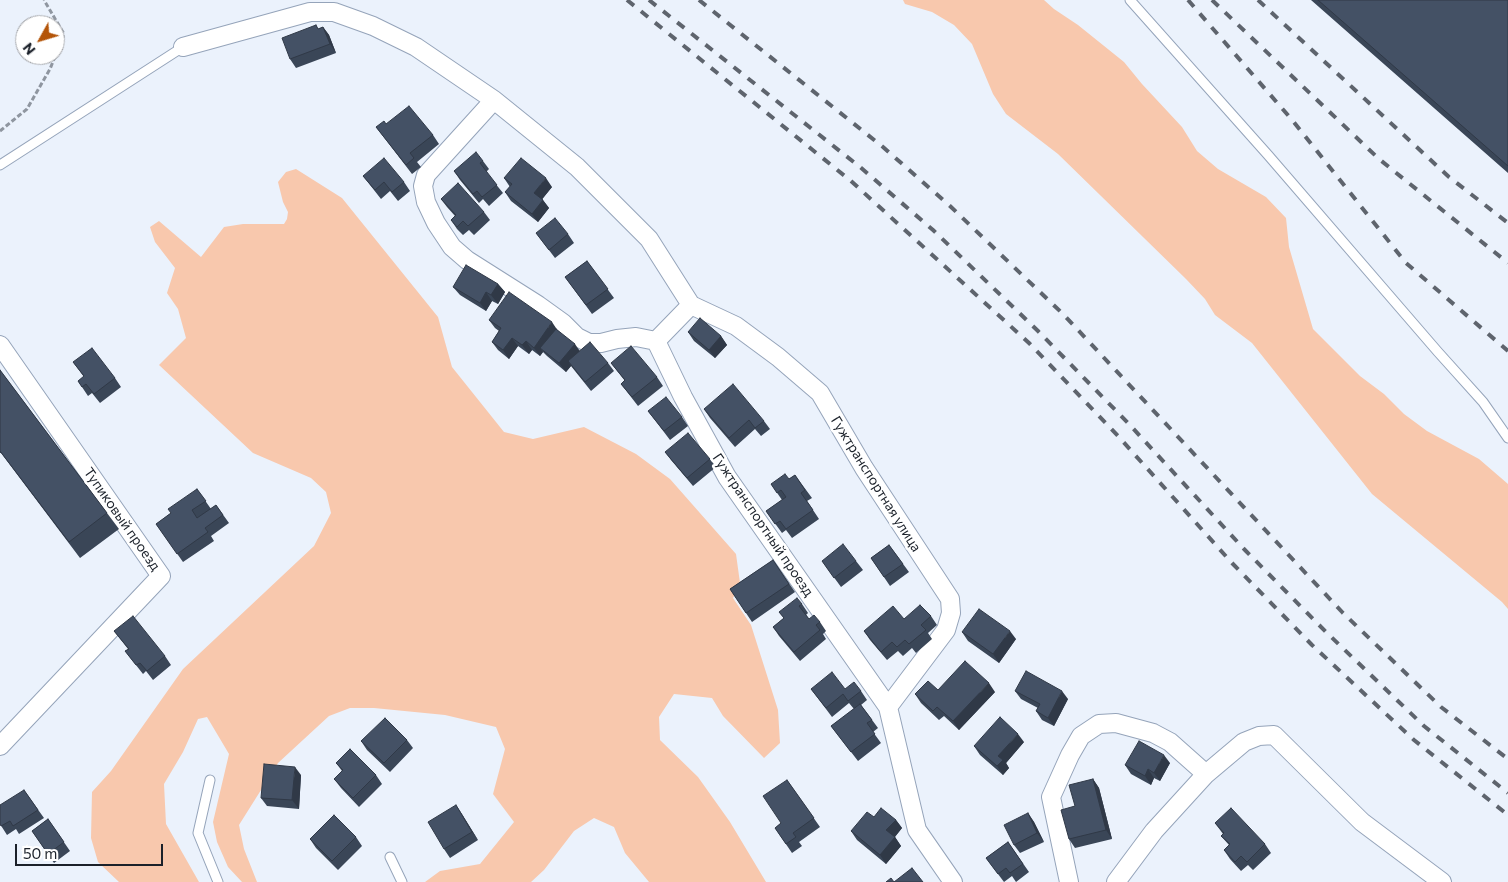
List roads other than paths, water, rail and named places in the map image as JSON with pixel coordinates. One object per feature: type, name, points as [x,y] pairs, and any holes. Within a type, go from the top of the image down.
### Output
[{"type":"street","points":[[183,46],[310,12],[334,12],[373,26],[416,47],[494,100],[577,167],[649,239],[691,305],[656,341],[636,337],[601,343],[589,343],[577,337],[563,323],[538,304],[467,260],[446,239],[426,202],[423,186],[424,180],[426,175],[494,100]]},
{"type":"street","name":"Гужтранспортная улица","points":[[691,305],[736,326],[778,356],[820,393],[864,468],[950,599],[952,612],[946,630],[888,707]]},
{"type":"street","name":"Гужтранспортный проезд","points":[[656,341],[683,397],[727,477],[888,707],[917,830],[953,882]]},
{"type":"street","name":"Тупиковый проезд","points":[[0,345],[161,576],[0,746]]},
{"type":"street","points":[[1069,882],[1051,796],[1081,736],[1099,724],[1116,723],[1135,726],[1170,742],[1206,774]]},
{"type":"street","points":[[1116,882],[1154,831],[1206,774],[1244,742],[1259,736],[1274,736],[1362,822],[1442,882]]},
{"type":"lane","points":[[1130,0],[1483,402],[1508,438]]},
{"type":"lane","points":[[0,165],[183,46]]},
{"type":"lane","points":[[210,780],[198,833],[218,882]]},
{"type":"lane","points":[[390,857],[402,882]]},
{"type":"railway","points":[[627,0],[851,181],[1029,343],[1118,436],[1232,563],[1312,645],[1414,740],[1508,815]]},
{"type":"railway","points":[[649,0],[860,167],[933,230],[1038,331],[1129,424],[1244,549],[1326,632],[1424,726],[1508,793]]},
{"type":"railway","points":[[699,0],[883,147],[950,206],[1063,314],[1343,613],[1441,707],[1508,759]]},
{"type":"railway","points":[[1188,0],[1293,121],[1406,263],[1508,351]]},
{"type":"railway","points":[[1212,0],[1379,159],[1508,263]]},
{"type":"railway","points":[[1258,0],[1449,177],[1508,223]]}]
